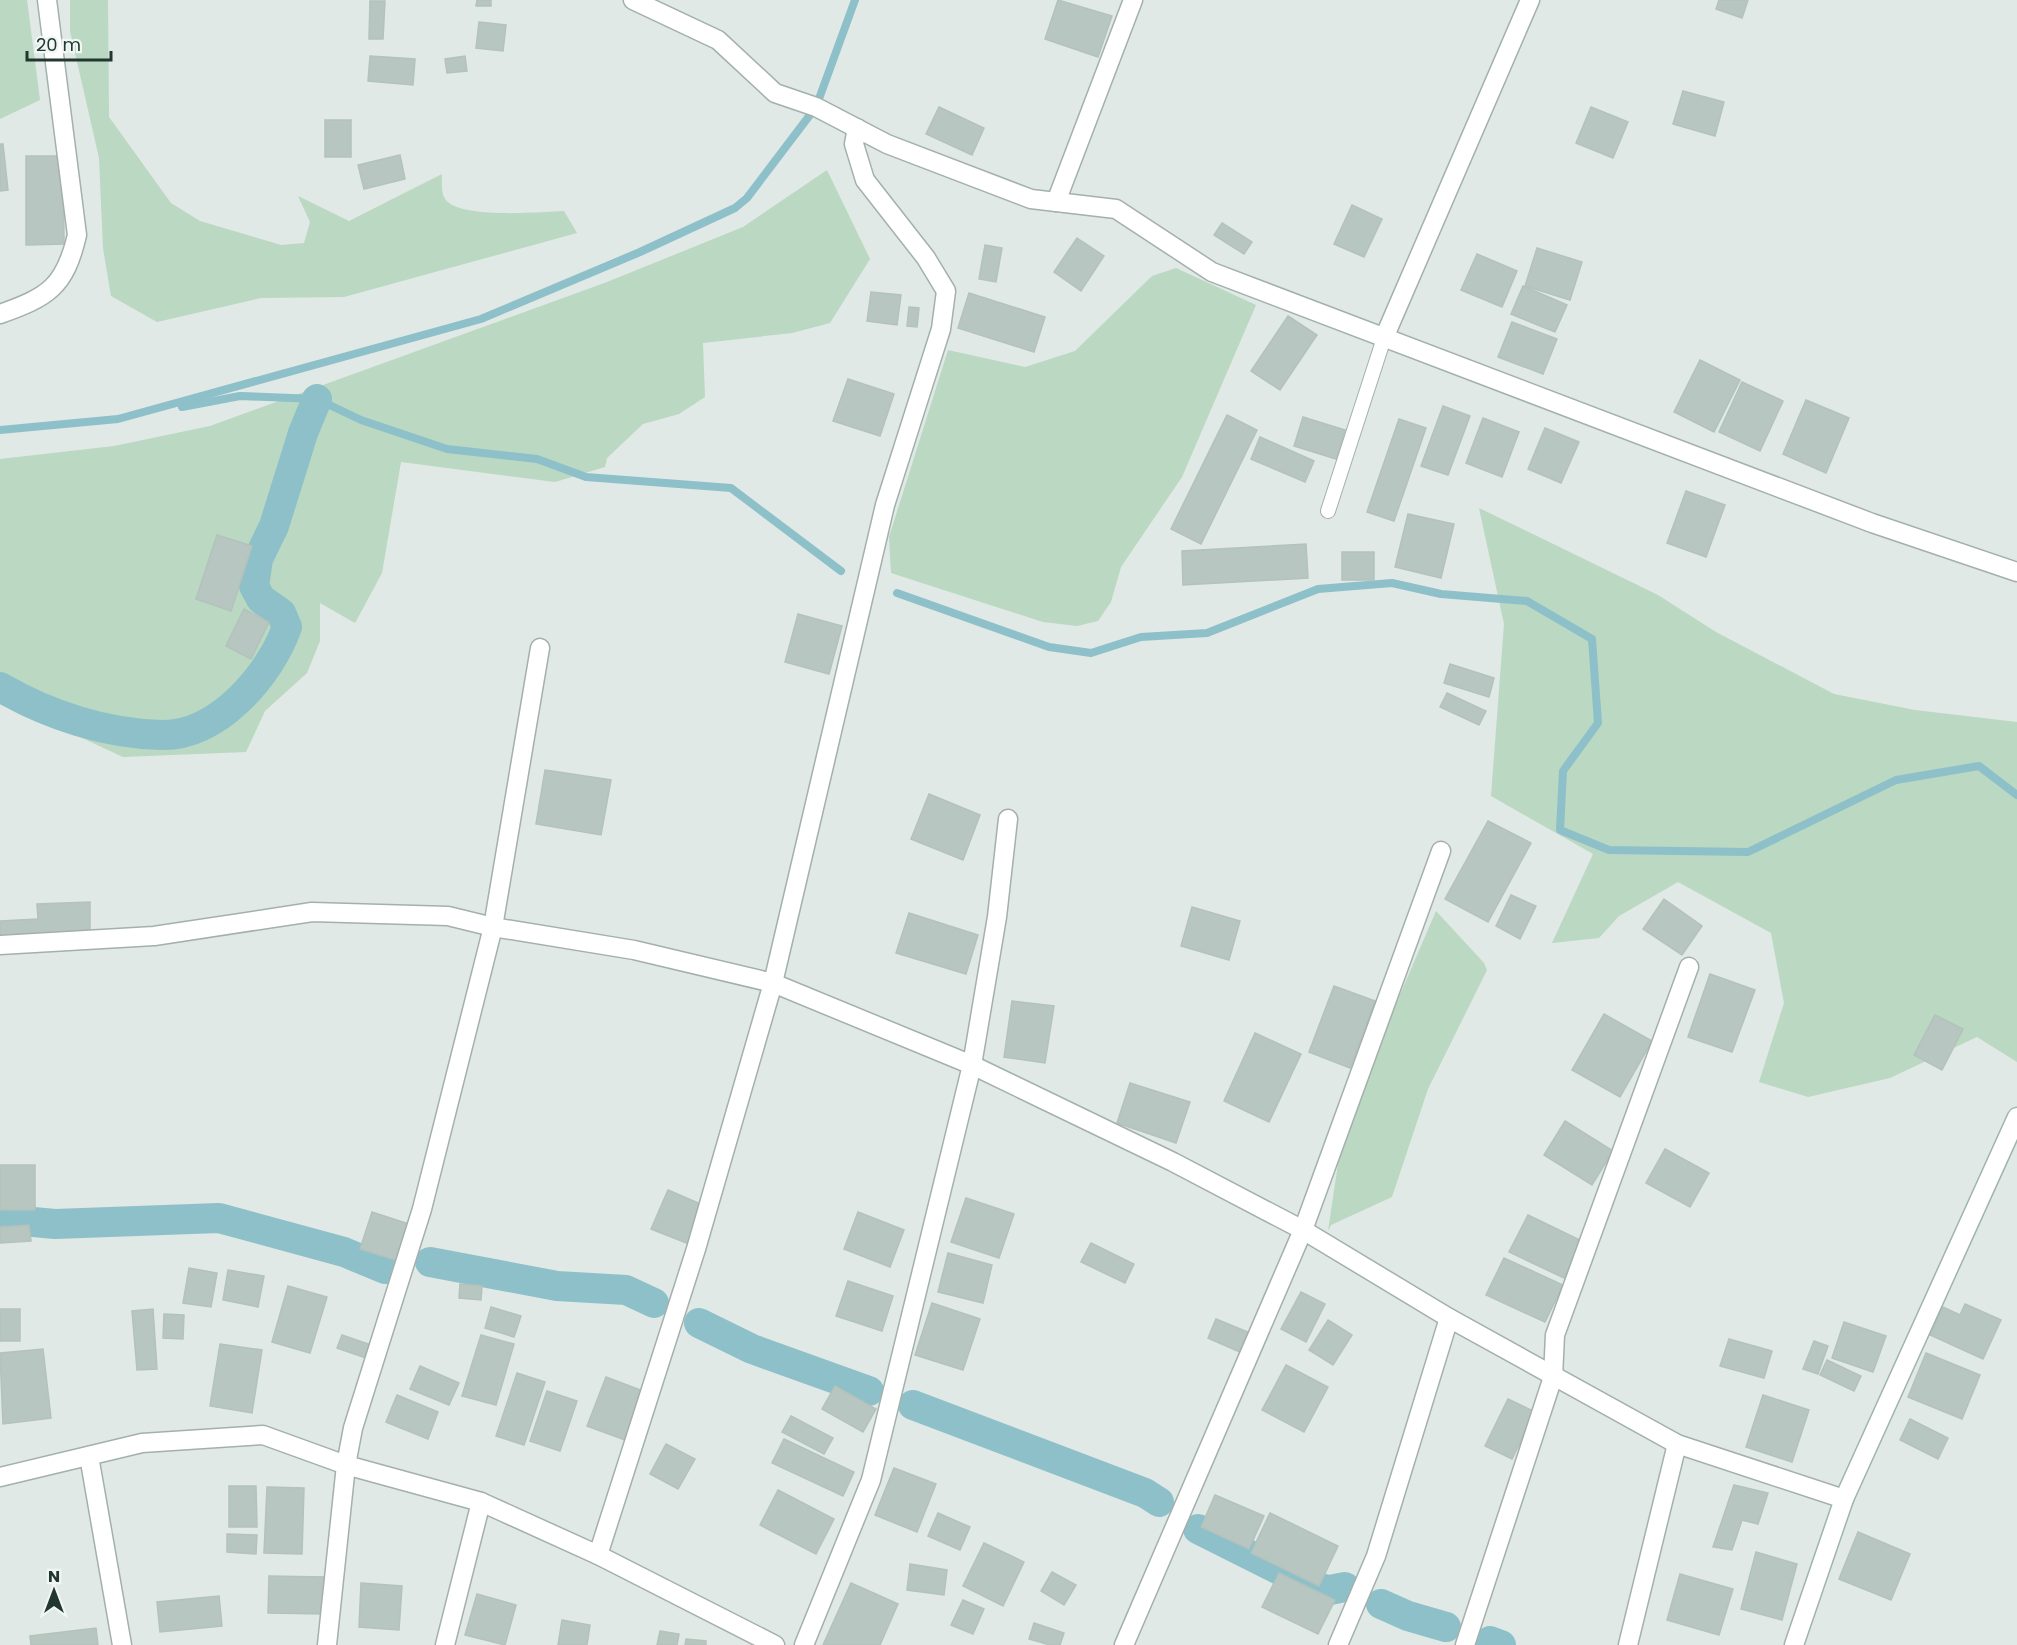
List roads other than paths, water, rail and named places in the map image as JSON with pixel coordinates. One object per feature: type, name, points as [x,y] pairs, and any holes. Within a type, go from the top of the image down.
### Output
[{"type":"street","points":[[0,314],[38,300],[60,280],[71,261],[78,235],[47,0]]},
{"type":"street","points":[[633,0],[718,40],[775,93],[816,106],[887,144],[1031,199],[1116,209],[1212,272],[1872,524],[2017,572]]},
{"type":"street","points":[[1056,202],[1133,0]]},
{"type":"street","points":[[1384,338],[1530,0]]},
{"type":"street","points":[[598,1555],[696,1249],[773,983],[885,505],[941,329],[946,291],[927,258],[865,180],[854,144],[857,128]]},
{"type":"street","points":[[327,1645],[346,1465],[353,1428],[422,1209],[494,927],[540,648]]},
{"type":"street","points":[[804,1645],[871,1480],[972,1065],[997,917],[1008,819]]},
{"type":"street","points":[[1124,1645],[1304,1230],[1441,851]]},
{"type":"street","points":[[0,945],[154,936],[312,912],[448,916],[494,927],[634,950],[773,983],[972,1065],[1173,1161],[1304,1230],[1449,1318],[1677,1444],[1844,1499]]},
{"type":"street","points":[[1466,1645],[1553,1377],[1556,1335],[1689,968]]},
{"type":"street","points":[[1794,1645],[1844,1499],[2017,1117]]},
{"type":"street","points":[[1338,1645],[1376,1556],[1449,1318]]},
{"type":"street","points":[[0,1478],[142,1443],[264,1435],[346,1465],[481,1502],[598,1555],[775,1645]]},
{"type":"street","points":[[1628,1645],[1677,1444]]},
{"type":"street","points":[[89,1456],[122,1645]]},
{"type":"street","points":[[445,1645],[481,1502]]},
{"type":"lane","points":[[1328,511],[1384,338]]},
{"type":"waterway","points":[[0,430],[118,419],[481,319],[640,252],[735,208],[747,198],[816,107],[855,0]]},
{"type":"waterway","points":[[182,407],[240,396],[317,399],[361,420],[447,449],[537,459],[586,477],[731,488],[841,571]]},
{"type":"waterway","points":[[0,687],[38,706],[78,721],[141,734],[183,733],[222,714],[239,699],[255,683],[268,664],[287,627],[281,613],[261,599],[254,586],[258,559],[274,526],[303,433],[317,399]]},
{"type":"waterway","points":[[897,593],[1049,647],[1091,653],[1141,637],[1207,633],[1318,589],[1392,583],[1441,594],[1527,601],[1592,639],[1598,723],[1563,771],[1560,830],[1609,850],[1748,852],[1896,780],[1979,766],[2017,795]]},
{"type":"waterway","points":[[0,1219],[55,1224],[219,1218],[344,1252],[385,1269]]},
{"type":"waterway","points":[[430,1262],[557,1286],[626,1290],[654,1303]]},
{"type":"waterway","points":[[699,1323],[752,1349],[869,1391]]},
{"type":"waterway","points":[[913,1405],[1145,1493],[1159,1502]]},
{"type":"waterway","points":[[1198,1529],[1313,1587],[1330,1590],[1345,1587]]},
{"type":"waterway","points":[[1381,1604],[1408,1616],[1446,1627]]},
{"type":"waterway","points":[[1490,1641],[1501,1645]]}]
